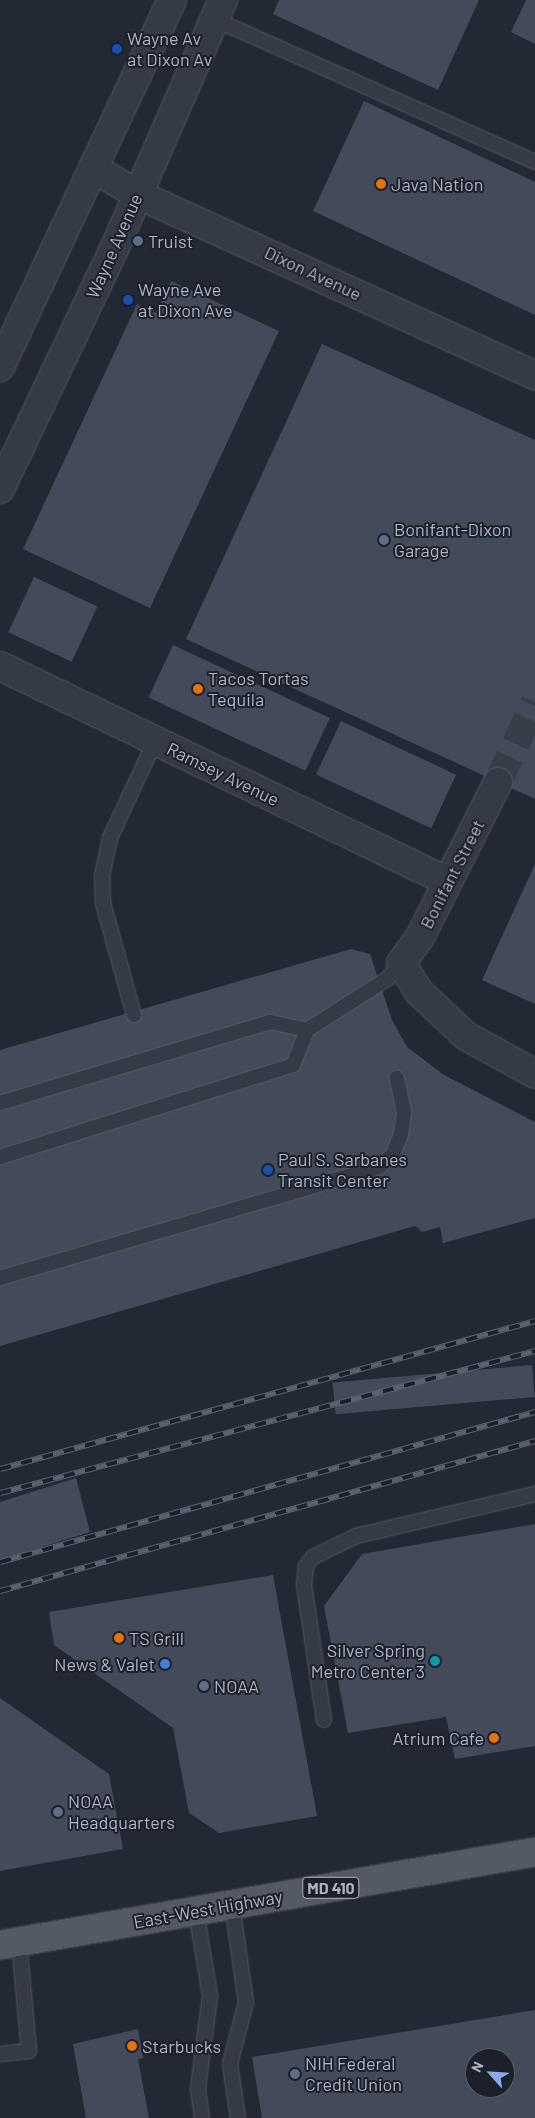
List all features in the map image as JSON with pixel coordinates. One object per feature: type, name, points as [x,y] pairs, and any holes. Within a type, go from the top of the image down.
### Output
[{"type":"main road","name":"East-West Highway","points":[[10,1943],[535,1852]]},
{"type":"street","points":[[0,367],[172,0]]},
{"type":"street","name":"Wayne Avenue","points":[[0,490],[138,194],[218,9]]},
{"type":"street","name":"Dixon Avenue","points":[[93,168],[138,194],[535,375]]},
{"type":"street","name":"Ramsey Avenue","points":[[0,666],[446,881]]},
{"type":"street","name":"Bonifant Street","points":[[401,964],[420,937],[446,881],[498,782]]},
{"type":"street","points":[[401,964],[419,992],[466,1036],[535,1074]]},
{"type":"lane","points":[[218,9],[535,162]]},
{"type":"lane","points":[[134,1015],[102,903],[102,876],[110,838],[155,741]]},
{"type":"lane","points":[[0,1157],[293,1064],[307,1030],[387,980],[401,964]]},
{"type":"lane","points":[[0,1103],[270,1022],[307,1030]]},
{"type":"lane","points":[[0,1278],[380,1166],[394,1154],[401,1134],[404,1112],[397,1078]]},
{"type":"lane","points":[[324,1720],[304,1585],[313,1557],[356,1536],[535,1494]]},
{"type":"lane","points":[[232,1905],[246,2002],[230,2064],[238,2118]]},
{"type":"lane","points":[[196,1911],[210,1996],[198,2089],[202,2118]]},
{"type":"lane","points":[[0,2054],[29,2051],[10,1943]]},
{"type":"building","points":[[279,0],[479,0],[438,90],[273,14]]},
{"type":"building","points":[[526,0],[535,0],[535,44],[511,32]]},
{"type":"building","points":[[364,101],[535,182],[535,315],[313,211]]},
{"type":"building","points":[[171,281],[279,331],[150,608],[23,549],[137,304],[156,313]]},
{"type":"building","name":"Bonifant-Dixon Garage","points":[[322,344],[535,440],[535,799],[186,639]]},
{"type":"building","points":[[34,577],[97,607],[72,662],[8,632]]},
{"type":"building","points":[[173,645],[330,718],[305,771],[148,698]]},
{"type":"building","points":[[341,721],[456,775],[431,828],[316,774]]},
{"type":"building","points":[[535,864],[535,1004],[482,980]]},
{"type":"building","name":"Paul S. Sarbanes Transit Center","points":[[351,949],[370,954],[392,1020],[407,1047],[444,1075],[535,1122],[535,1218],[443,1243],[440,1227],[422,1232],[415,1226],[0,1346],[0,1050]]},
{"type":"building","points":[[532,1365],[535,1397],[336,1414],[333,1382]]},
{"type":"building","points":[[76,1478],[90,1532],[0,1560],[0,1502]]},
{"type":"building","name":"Silver Spring Metro Center 3","points":[[535,1524],[535,1746],[455,1759],[446,1717],[348,1733],[324,1606],[362,1554]]},
{"type":"building","name":"NOAA","points":[[273,1575],[317,1816],[219,1833],[189,1813],[173,1728],[54,1645],[49,1612]]},
{"type":"building","name":"NOAA Headquarters","points":[[0,1698],[109,1774],[123,1849],[0,1871]]},
{"type":"building","points":[[535,2010],[535,2118],[262,2118],[252,2057]]},
{"type":"building","points":[[138,2029],[143,2058],[138,2059],[149,2118],[86,2118],[73,2044]]},
{"type":"tunnel","points":[[498,782],[535,702]]},
{"type":"railway","points":[[0,1469],[535,1321]]},
{"type":"railway","points":[[0,1493],[535,1351]]},
{"type":"railway","points":[[0,1562],[535,1412]]},
{"type":"railway","points":[[0,1591],[535,1441]]},
{"type":"place","name":"Wayne Av at Dixon Av","points":[[117,49]]},
{"type":"place","name":"Java Nation","points":[[381,184]]},
{"type":"place","name":"Truist","points":[[138,241]]},
{"type":"place","name":"Wayne Ave at Dixon Ave","points":[[128,300]]},
{"type":"place","name":"Bonifant-Dixon Garage","points":[[384,540]]},
{"type":"place","name":"Tacos Tortas Tequila","points":[[198,689]]},
{"type":"place","name":"Paul S. Sarbanes Transit Center","points":[[268,1170]]},
{"type":"place","name":"TS Grill","points":[[119,1638]]},
{"type":"place","name":"Silver Spring Metro Center 3","points":[[435,1661]]},
{"type":"place","name":"News & Valet","points":[[165,1664]]},
{"type":"place","name":"NOAA","points":[[204,1686]]},
{"type":"place","name":"Atrium Cafe","points":[[494,1738]]},
{"type":"place","name":"NOAA Headquarters","points":[[58,1812]]},
{"type":"place","name":"Starbucks","points":[[132,2046]]},
{"type":"place","name":"NIH Federal Credit Union","points":[[295,2074]]}]
